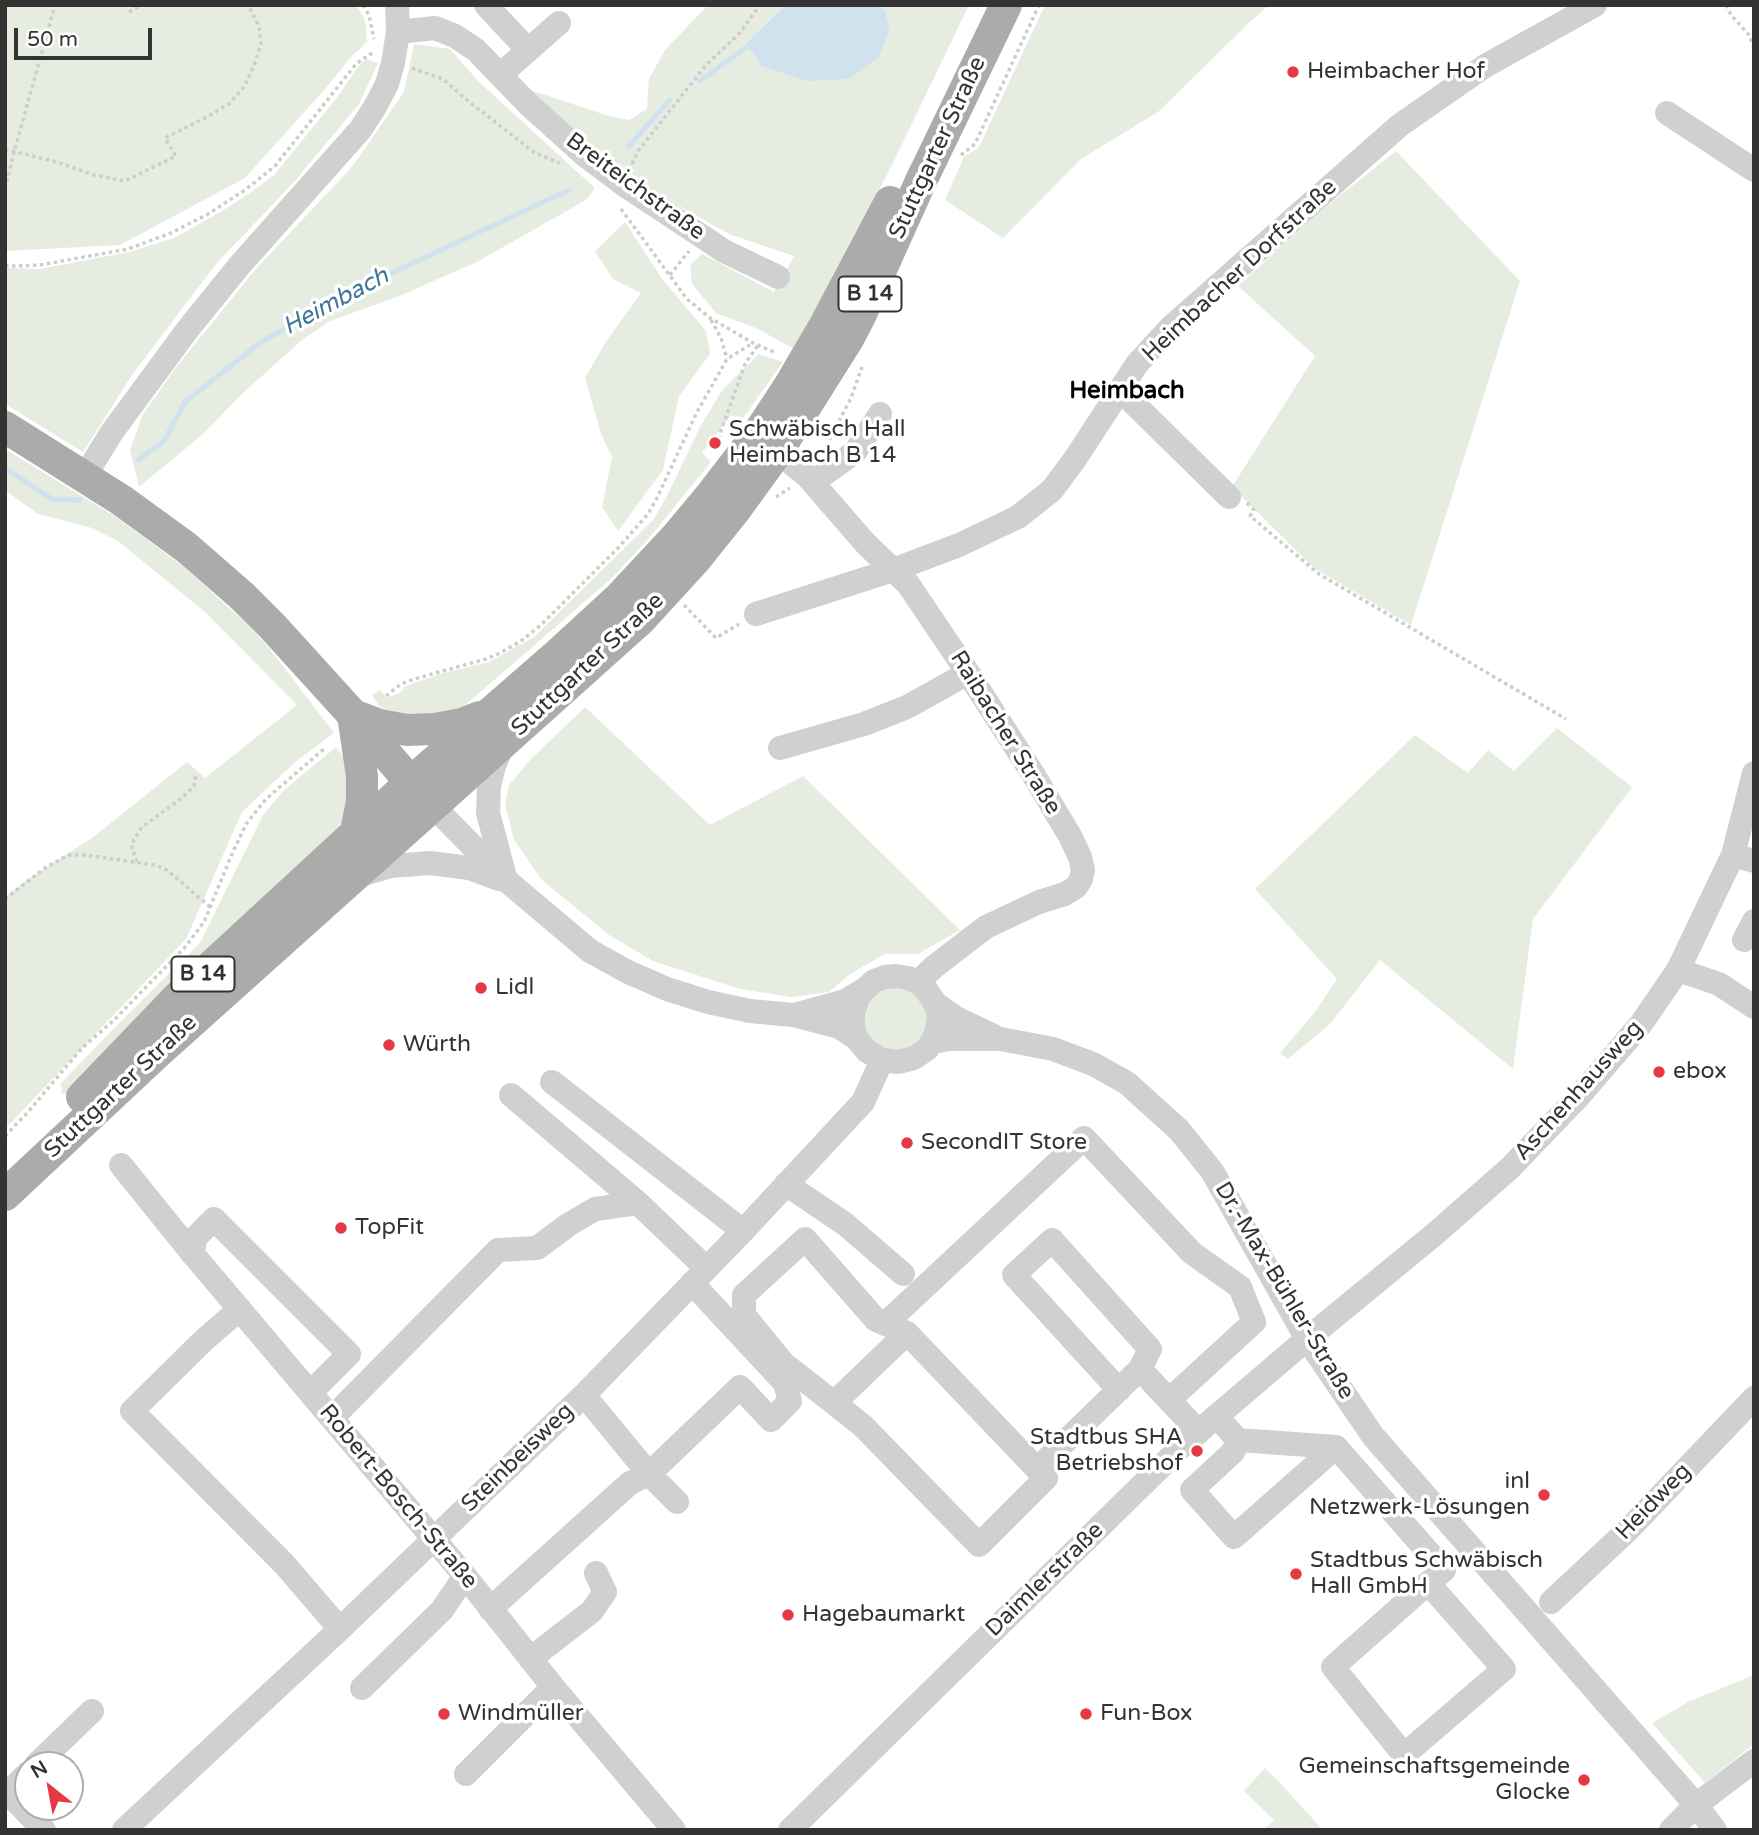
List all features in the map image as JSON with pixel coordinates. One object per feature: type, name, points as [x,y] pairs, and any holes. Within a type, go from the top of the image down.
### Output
[{"type":"main road","name":"Stuttgarter Straße","points":[[5,1176],[178,997],[356,832],[405,776],[488,714],[558,654],[620,597],[676,537],[757,435],[825,325],[884,216],[984,5]]},
{"type":"main road","name":"Stuttgarter Straße","points":[[5,1195],[158,1052],[641,619],[695,560],[777,452],[861,314],[920,183],[1006,5]]},
{"type":"main road","points":[[5,427],[85,476],[169,534],[242,596],[281,635],[405,776]]},
{"type":"main road","points":[[359,722],[407,730],[435,729],[462,724],[488,714]]},
{"type":"main road","points":[[356,832],[362,801],[359,722]]},
{"type":"street","points":[[85,476],[112,432],[188,329],[248,256],[360,130],[387,84],[385,59],[398,33],[397,5]]},
{"type":"street","points":[[486,5],[527,49]]},
{"type":"street","name":"Heimbacher Dorfstraße","points":[[756,614],[893,570],[959,545],[1018,517],[1052,490],[1137,365],[1170,328],[1400,125],[1485,66],[1595,5]]},
{"type":"street","points":[[500,75],[559,23]]},
{"type":"street","name":"Breiteichstraße","points":[[398,33],[435,29],[455,36],[476,50],[527,103],[587,157],[619,193],[724,251],[778,277]]},
{"type":"street","points":[[1667,113],[1754,170]]},
{"type":"street","points":[[1120,390],[1230,497]]},
{"type":"street","points":[[813,482],[855,453],[880,414]]},
{"type":"street","name":"Raibacher Straße","points":[[777,452],[813,482],[866,544],[908,584],[968,673],[1070,836],[1080,857],[1083,870],[1076,887],[986,927],[935,965],[918,982]]},
{"type":"street","points":[[780,748],[864,724],[907,707],[968,673]]},
{"type":"street","points":[[503,745],[489,786],[488,813],[507,881]]},
{"type":"street","name":"Aschenhausweg","points":[[1307,1339],[1510,1168],[1580,1095],[1641,1024],[1678,970],[1743,858],[1754,773]]},
{"type":"street","points":[[405,776],[507,881],[590,951],[628,972],[667,989],[708,1002],[793,1016],[839,1027],[882,1060],[898,1062],[914,1058],[927,1049],[937,1030],[939,1016],[936,1003],[925,988],[918,982],[896,976],[874,982],[845,1001],[793,1016]]},
{"type":"street","points":[[353,877],[391,866],[430,863],[469,868],[507,881]]},
{"type":"street","points":[[1678,970],[1719,984],[1754,1007]]},
{"type":"street","points":[[856,1038],[853,1012],[859,995],[865,989]]},
{"type":"street","name":"Dr.-Max-Bühler-Straße","points":[[936,1003],[956,1018],[1001,1039]]},
{"type":"street","name":"Dr.-Max-Bühler-Straße","points":[[932,1042],[951,1039],[1001,1039],[1053,1049],[1093,1064],[1127,1083],[1179,1130],[1212,1171],[1307,1339],[1373,1436],[1715,1830]]},
{"type":"street","name":"Steinbeisweg","points":[[124,1830],[340,1629],[584,1395],[863,1102],[882,1060]]},
{"type":"street","points":[[552,1082],[743,1231]]},
{"type":"street","points":[[490,1609],[630,1483],[649,1474],[740,1387],[771,1420],[790,1401],[785,1383],[638,1203],[511,1095]]},
{"type":"street","points":[[834,1403],[896,1329],[1084,1138],[1192,1253],[1240,1287],[1254,1322],[1169,1400]]},
{"type":"street","name":"Robert-Bosch-Straße","points":[[121,1165],[674,1830]]},
{"type":"street","points":[[786,1184],[835,1217],[903,1274]]},
{"type":"street","points":[[332,1418],[498,1250],[537,1248],[595,1209],[638,1203]]},
{"type":"street","points":[[192,1253],[196,1237],[214,1219],[349,1354],[311,1392]]},
{"type":"street","points":[[805,1239],[876,1320],[896,1329],[1046,1478],[979,1545],[863,1426],[834,1403],[783,1364],[744,1315],[744,1295],[805,1239]]},
{"type":"street","points":[[1037,1469],[1119,1390],[1140,1369],[1150,1349],[1052,1240],[1014,1275],[1119,1390]]},
{"type":"street","points":[[240,1309],[204,1340],[132,1411],[285,1566],[340,1629]]},
{"type":"street","name":"Daimlerstraße","points":[[790,1830],[1164,1463],[1307,1339]]},
{"type":"street","points":[[1140,1369],[1169,1400],[1238,1440],[1336,1447],[1444,1570],[1428,1583],[1333,1667],[1404,1755],[1504,1669],[1428,1583]]},
{"type":"street","points":[[584,1395],[649,1474],[677,1502]]},
{"type":"street","name":"Heidweg","points":[[1551,1602],[1629,1529],[1754,1398]]},
{"type":"street","points":[[1238,1440],[1233,1452],[1192,1490],[1234,1537],[1336,1447]]},
{"type":"street","points":[[530,1659],[592,1611],[605,1592],[596,1573]]},
{"type":"street","points":[[362,1688],[442,1610],[465,1576]]},
{"type":"street","points":[[466,1774],[553,1687]]},
{"type":"street","points":[[51,1751],[92,1711]]},
{"type":"street","points":[[1671,1830],[1696,1805],[1754,1761]]},
{"type":"street","points":[[6,1791],[44,1830]]},
{"type":"path","points":[[5,189],[55,5]]},
{"type":"path","points":[[129,12],[141,5]]},
{"type":"path","points":[[5,149],[57,162],[94,175],[125,181],[176,156],[165,138],[230,103],[244,87],[261,44],[259,26],[248,5]]},
{"type":"path","points":[[760,5],[738,35],[707,64],[638,151],[619,193],[636,228],[687,299],[710,318],[776,353]]},
{"type":"path","points":[[1726,5],[1731,15],[1749,34],[1754,48]]},
{"type":"path","points":[[5,265],[40,265],[128,249],[171,233],[208,214],[275,166],[356,64],[370,54],[443,79],[536,153],[567,165]]},
{"type":"path","points":[[669,276],[701,236]]},
{"type":"path","points":[[710,318],[721,338],[727,359]]},
{"type":"path","points":[[386,696],[401,684],[414,679],[500,653],[541,625],[648,514],[697,412],[727,359],[755,344]]},
{"type":"path","points":[[718,439],[755,344]]},
{"type":"path","points":[[824,450],[851,398],[864,359]]},
{"type":"path","points":[[1230,497],[1240,496],[1254,510],[1250,516],[1319,574],[1566,719]]},
{"type":"path","points":[[683,604],[716,638],[756,614]]},
{"type":"path","points":[[5,1136],[82,1048],[113,1021],[186,946],[204,922],[246,824],[266,799],[324,748]]},
{"type":"path","points":[[136,862],[131,845],[142,827],[182,798],[194,786],[196,774]]},
{"type":"path","points":[[5,899],[45,868],[68,855],[86,855],[155,865],[167,870],[210,907]]},
{"type":"shaded area","points":[[5,5],[356,5],[365,19],[367,42],[245,178],[120,245],[5,251]]},
{"type":"shaded area","points":[[708,5],[786,5],[746,43],[761,66],[879,57],[890,31],[885,10],[879,5],[969,5],[892,165],[796,350],[756,328],[716,313],[692,284],[690,265],[702,254],[774,292],[794,256],[729,234],[630,178],[524,88],[629,120],[647,109],[649,79],[665,50]]},
{"type":"shaded area","points":[[1045,5],[1269,5],[1158,112],[1081,159],[1003,238],[945,200],[964,157],[979,147]]},
{"type":"shaded area","points":[[414,44],[450,49],[479,82],[595,188],[586,200],[477,262],[397,297],[330,321],[302,340],[243,393],[202,435],[139,487],[130,450],[143,414],[178,365],[255,270],[352,167],[404,92]]},
{"type":"shaded area","points":[[366,59],[378,63],[359,104],[293,183],[216,264],[132,375],[83,452],[5,404],[5,268],[40,269],[129,252],[174,238],[222,211],[274,175]]},
{"type":"shaded area","points":[[1396,151],[1520,281],[1411,625],[1314,568],[1232,487],[1315,356],[1238,286],[1323,209]]},
{"type":"shaded area","points":[[625,222],[663,280],[706,331],[710,354],[679,396],[663,470],[618,531],[602,507],[612,457],[601,434],[585,378],[607,340],[641,293],[613,279],[595,251]]},
{"type":"shaded area","points":[[759,354],[783,362],[741,421],[731,415],[702,453],[711,462],[650,537],[612,578],[463,707],[429,718],[395,716],[379,706],[372,695],[380,690],[386,698],[401,692],[406,686],[440,674],[489,662],[534,637],[654,519],[700,427],[723,389]]},
{"type":"shaded area","points":[[5,449],[116,517],[184,567],[248,625],[270,649],[334,733],[294,763],[242,812],[186,939],[5,1129],[5,897],[92,838],[187,762],[205,778],[297,705],[205,612],[118,541],[92,528],[38,514],[5,490]]},
{"type":"shaded area","points":[[585,707],[710,825],[803,776],[960,930],[918,954],[885,954],[850,974],[829,992],[791,997],[740,989],[653,961],[609,935],[542,880],[514,840],[505,804],[509,785],[530,760]]},
{"type":"shaded area","points":[[1557,728],[1632,787],[1533,919],[1513,1069],[1380,960],[1330,1024],[1288,1059],[1280,1053],[1315,1012],[1337,979],[1255,889],[1415,735],[1468,773],[1488,750],[1514,771]]},
{"type":"shaded area","points":[[336,747],[350,771],[346,816],[329,840],[71,1093],[62,1094],[61,1083],[200,943],[263,815],[284,790]]},
{"type":"shaded area","points":[[901,983],[927,1001],[927,1033],[909,1048],[886,1050],[876,1045],[863,1025],[865,1002],[871,993]]},
{"type":"shaded area","points":[[1754,1675],[1754,1744],[1705,1783],[1652,1723],[1688,1702]]},
{"type":"shaded area","points":[[1265,1768],[1323,1830],[1263,1830],[1274,1820],[1244,1791]]},
{"type":"water","points":[[786,5],[879,5],[885,10],[890,31],[879,57],[849,79],[807,81],[761,66],[746,43]]},
{"type":"waterway","name":"Heimbach","points":[[700,81],[748,46]]},
{"type":"waterway","name":"Heimbach","points":[[628,147],[670,100]]},
{"type":"waterway","name":"Heimbach","points":[[138,460],[164,441],[185,402],[261,342],[349,293],[569,190]]},
{"type":"waterway","name":"Heimbach","points":[[5,468],[52,499],[80,500]]},
{"type":"place","name":"Heimbacher Hof","points":[[1293,72]]},
{"type":"place","name":"Schwäbisch Hall Heimbach B 14","points":[[715,443]]},
{"type":"place","name":"Lidl","points":[[481,988]]},
{"type":"place","name":"Würth","points":[[389,1045]]},
{"type":"place","name":"ebox","points":[[1659,1072]]},
{"type":"place","name":"SecondIT Store","points":[[907,1143]]},
{"type":"place","name":"TopFit","points":[[341,1228]]},
{"type":"place","name":"Stadtbus SHA Betriebshof","points":[[1197,1451]]},
{"type":"place","name":"inl Netzwerk-Lösungen","points":[[1544,1495]]},
{"type":"place","name":"Stadtbus Schwäbisch Hall GmbH","points":[[1296,1574]]},
{"type":"place","name":"Hagebaumarkt","points":[[788,1615]]},
{"type":"place","name":"Windmüller","points":[[444,1714]]},
{"type":"place","name":"Fun-Box","points":[[1086,1714]]},
{"type":"place","name":"Gemeinschaftsgemeinde Glocke","points":[[1584,1780]]},
{"type":"district","name":"Heimbach","points":[[1127,392]]}]
